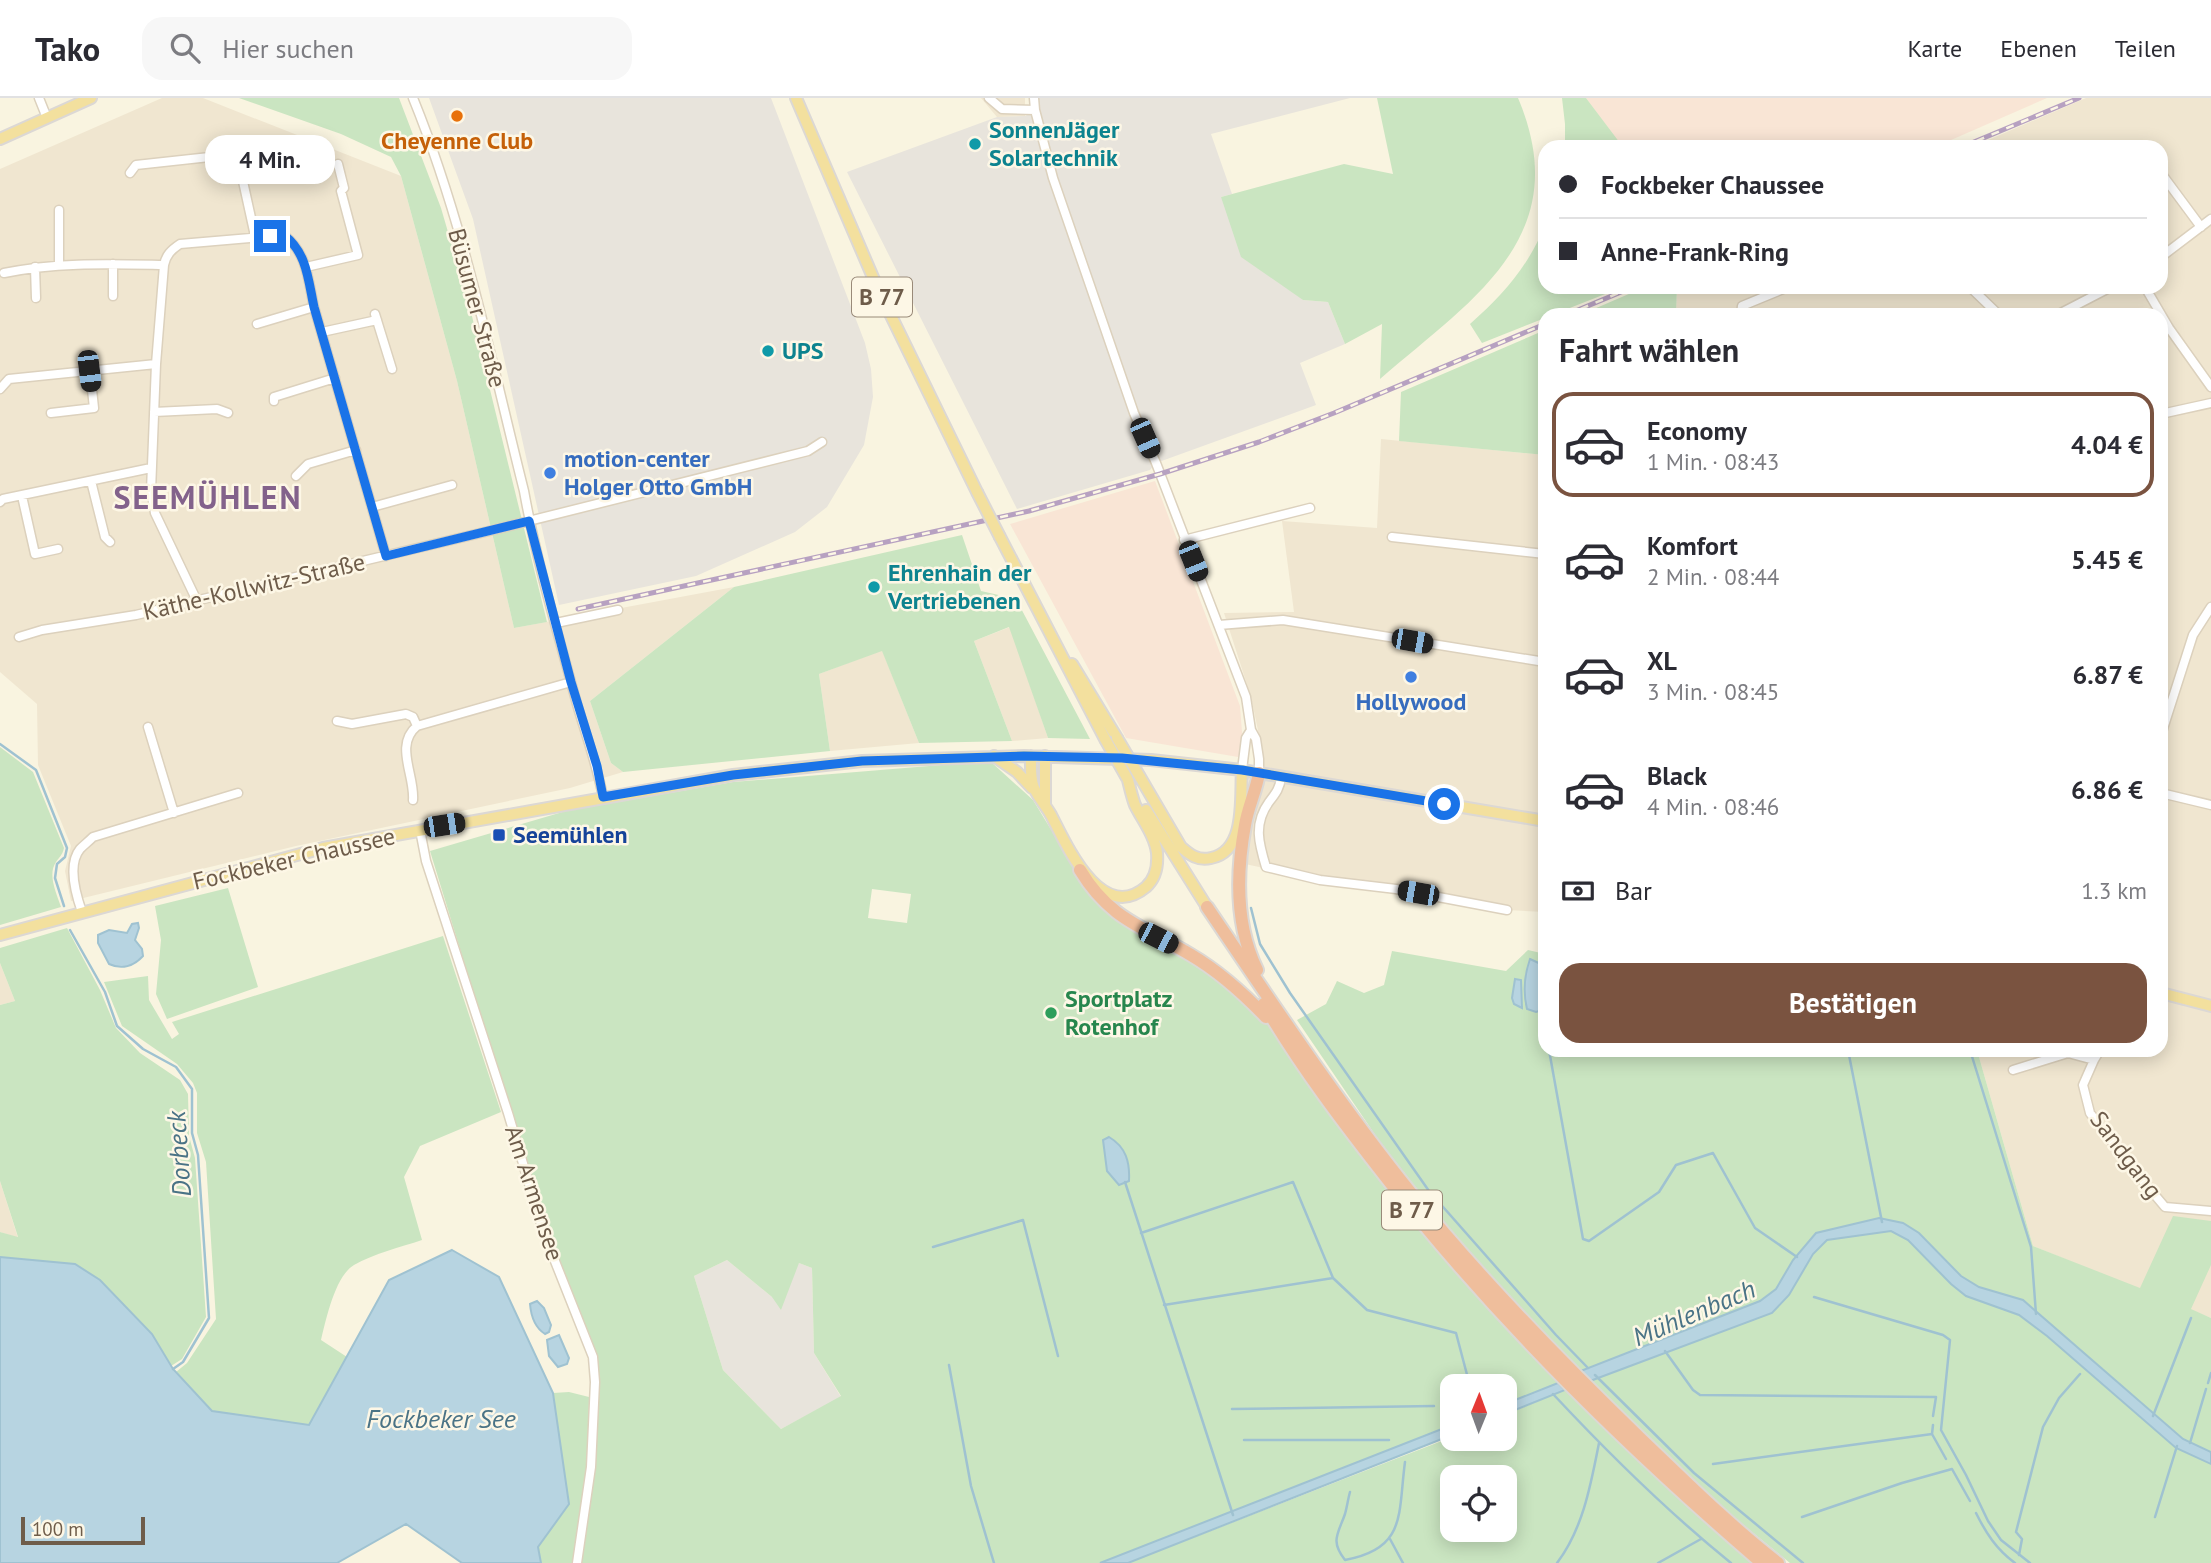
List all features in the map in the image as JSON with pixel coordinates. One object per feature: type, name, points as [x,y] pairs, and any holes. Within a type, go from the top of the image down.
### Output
[{"type":"highway","points":[[1259,773],[1245,825],[1239,903],[1241,921],[1253,963],[1284,1029]]},
{"type":"highway","points":[[1080,870],[1091,889],[1111,909],[1137,927],[1188,953],[1231,982],[1284,1029]]},
{"type":"highway","name":"B 77","points":[[1207,907],[1234,957],[1361,1146],[1423,1226],[1563,1372],[1778,1563]]},
{"type":"highway","name":"B 77","points":[[1581,1389],[1684,1496],[1762,1563]]},
{"type":"main road","points":[[0,139],[90,98]]},
{"type":"main road","name":"B 77","points":[[796,98],[878,289],[1052,640],[1127,778],[1207,907]]},
{"type":"main road","points":[[1052,640],[1089,690],[1181,847],[1189,855],[1207,859],[1220,856],[1233,842],[1237,829],[1242,770]]},
{"type":"main road","points":[[994,756],[1017,772],[1035,790],[1080,870],[1106,892],[1124,896],[1138,892],[1154,877],[1157,869],[1157,849],[1134,803],[1127,778]]},
{"type":"main road","name":"Fockbeker Chaussee","points":[[0,936],[323,848],[733,775],[862,761],[994,756],[1122,758],[1242,770],[1538,820]]},
{"type":"main road","points":[[1031,756],[1035,790]]},
{"type":"main road","points":[[1045,757],[1045,804]]},
{"type":"main road","points":[[2168,995],[2211,1006]]},
{"type":"street","points":[[39,98],[47,118]]},
{"type":"street","name":"Büsumer Straße","points":[[413,98],[455,222],[529,521],[571,682],[597,766],[603,797]]},
{"type":"street","points":[[989,98],[1002,109],[1035,110]]},
{"type":"street","points":[[1034,98],[1054,178],[1134,414],[1156,463],[1247,697],[1251,730],[1256,739],[1259,773]]},
{"type":"street","points":[[130,173],[136,165],[237,154],[255,236]]},
{"type":"street","points":[[306,267],[358,255],[341,191],[344,188],[338,164]]},
{"type":"street","points":[[242,177],[276,167]]},
{"type":"street","points":[[2168,182],[2201,227]]},
{"type":"street","points":[[59,210],[60,265]]},
{"type":"street","points":[[2168,252],[2211,219]]},
{"type":"street","points":[[197,601],[155,513],[151,491],[156,365],[164,265],[166,257],[180,244],[284,235],[297,245],[306,267],[314,307],[386,556]]},
{"type":"street","points":[[113,264],[113,296]]},
{"type":"street","points":[[4,273],[60,265],[164,265]]},
{"type":"street","points":[[36,267],[36,298]]},
{"type":"street","points":[[1742,308],[1771,294]]},
{"type":"street","points":[[1977,294],[1992,308]]},
{"type":"street","points":[[2068,308],[2089,294]]},
{"type":"street","points":[[257,324],[314,307]]},
{"type":"street","points":[[322,332],[376,317],[392,369]]},
{"type":"street","points":[[2168,326],[2211,387]]},
{"type":"street","points":[[0,389],[9,379],[156,365]]},
{"type":"street","points":[[51,413],[94,408],[89,371]]},
{"type":"street","points":[[274,401],[274,397],[335,378]]},
{"type":"street","points":[[2168,412],[2211,403]]},
{"type":"street","points":[[154,412],[217,409],[228,413]]},
{"type":"street","points":[[529,521],[808,451],[822,442]]},
{"type":"street","points":[[296,476],[307,464],[355,450]]},
{"type":"street","points":[[0,502],[151,468]]},
{"type":"street","points":[[91,481],[104,537],[110,542]]},
{"type":"street","points":[[372,507],[452,485]]},
{"type":"street","points":[[22,496],[35,554],[58,549]]},
{"type":"street","points":[[1184,540],[1310,508]]},
{"type":"street","name":"Käthe-Kollwitz-Straße","points":[[19,637],[42,630],[136,615],[529,521]]},
{"type":"street","points":[[1392,537],[1538,553]]},
{"type":"street","points":[[2168,699],[2193,635],[2211,607]]},
{"type":"street","points":[[556,623],[618,610]]},
{"type":"street","points":[[1219,625],[1283,620],[1538,661]]},
{"type":"street","points":[[413,800],[414,786],[405,753],[405,741],[410,731],[417,726],[571,682]]},
{"type":"street","points":[[337,721],[352,724],[406,714],[413,717],[417,726]]},
{"type":"street","points":[[148,727],[174,813]]},
{"type":"street","points":[[1242,770],[1246,738],[1251,730]]},
{"type":"street","points":[[1281,777],[1277,793],[1259,823],[1258,839],[1266,867],[1320,880],[1396,889],[1507,910]]},
{"type":"street","points":[[82,912],[76,894],[74,869],[78,851],[93,837],[238,793]]},
{"type":"street","points":[[2168,795],[2211,805]]},
{"type":"street","name":"Am Armensee","points":[[420,830],[426,861],[508,1113],[543,1231],[593,1357],[595,1382],[591,1467],[577,1563]]},
{"type":"street","points":[[2013,1070],[2055,1057]]},
{"type":"street","points":[[2083,1057],[2094,1060]]},
{"type":"street","name":"Sandgang","points":[[2096,1057],[2083,1085],[2090,1113],[2165,1207],[2211,1212]]},
{"type":"shaded area","points":[[162,98],[203,98],[401,176],[457,381],[514,628],[734,587],[590,701],[611,763],[623,772],[570,788],[296,846],[71,901],[65,871],[71,846],[38,765],[37,704],[0,672],[0,169]]},
{"type":"shaded area","points":[[429,98],[771,98],[865,343],[871,369],[873,397],[864,445],[827,507],[795,532],[696,576],[559,605],[473,219]]},
{"type":"shaded area","points":[[981,98],[1025,98],[1025,116],[997,117]]},
{"type":"shaded area","points":[[1039,98],[1350,98],[1211,134],[1232,194],[1221,197],[1303,300],[1328,302],[1345,344],[1300,363],[1316,405],[1156,463],[1150,470],[1017,509],[847,172],[997,117],[1025,116],[1039,110]]},
{"type":"shaded area","points":[[1586,98],[2047,98],[1951,140],[1617,140]]},
{"type":"shaded area","points":[[2086,98],[2211,98],[2211,1318],[2033,1246],[1979,1057],[2168,1057],[2168,308],[1676,308],[1677,294],[2168,294],[2168,140],[1988,140]]},
{"type":"shaded area","points":[[1381,439],[1538,454],[1538,912],[1507,910],[1320,880],[1245,864],[1264,759],[1251,697],[1224,613],[1294,612],[1282,521],[1377,528]]},
{"type":"shaded area","points":[[1155,481],[1240,706],[1244,758],[1126,738],[1010,524]]},
{"type":"shaded area","points":[[1010,627],[1048,738],[1012,741],[974,641]]},
{"type":"shaded area","points":[[882,650],[919,743],[830,751],[819,674]]},
{"type":"shaded area","points":[[0,963],[15,1001],[0,1005]]},
{"type":"shaded area","points":[[0,1181],[18,1238],[0,1232]]},
{"type":"shaded area","points":[[727,1260],[772,1297],[799,1263],[812,1268],[814,1353],[841,1397],[781,1429],[723,1370],[694,1276]]},
{"type":"green space","points":[[239,98],[399,98],[441,208],[469,304],[547,622],[514,628],[457,381],[401,176],[391,157],[341,134]]},
{"type":"green space","points":[[1377,98],[1518,98],[1533,147],[1534,189],[1524,227],[1505,261],[1479,292],[1380,379],[1382,324],[1345,344],[1328,302],[1303,300],[1241,257],[1221,197],[1344,164],[1393,174]]},
{"type":"green space","points":[[1562,98],[1586,98],[1618,140],[1565,140]]},
{"type":"green space","points":[[1538,240],[1538,294],[1605,294],[1570,308],[1538,308],[1538,321],[1482,343],[1470,324],[1514,279]]},
{"type":"green space","points":[[1629,294],[1677,294],[1676,308],[1596,308]]},
{"type":"green space","points":[[1538,333],[1538,454],[1399,441],[1401,392]]},
{"type":"green space","points":[[962,535],[981,591],[1016,599],[1090,739],[1048,738],[1009,627],[974,641],[1012,741],[919,743],[882,651],[819,674],[830,751],[623,772],[611,763],[590,701],[734,587]]},
{"type":"green space","points":[[0,747],[33,772],[64,848],[52,873],[61,907],[0,925]]},
{"type":"green space","points":[[990,761],[1033,800],[1086,887],[1104,906],[1133,931],[1198,963],[1239,996],[1275,1032],[1325,1108],[1427,1235],[1558,1383],[1517,1399],[1517,1374],[1440,1374],[1440,1430],[1100,1563],[581,1563],[593,1486],[595,1356],[546,1230],[430,851],[566,811],[733,782]],"holes":[[[872,889],[911,894],[907,923],[868,918]],[[727,1260],[772,1297],[781,1310],[799,1263],[812,1268],[814,1353],[841,1396],[781,1429],[723,1370],[694,1276]]]},
{"type":"green space","points":[[228,888],[258,987],[167,1019],[156,994],[161,940],[155,906]]},
{"type":"green space","points":[[67,928],[100,990],[116,1028],[140,1053],[180,1080],[188,1094],[189,1136],[195,1158],[206,1317],[182,1359],[171,1366],[152,1334],[0,1257],[0,1232],[18,1237],[0,1181],[0,1005],[15,1001],[0,963],[0,948]]},
{"type":"green space","points":[[443,936],[501,1112],[420,1146],[404,1177],[422,1240],[362,1261],[347,1271],[342,1279],[332,1299],[321,1340],[347,1357],[309,1425],[212,1411],[176,1372],[187,1363],[216,1319],[206,1162],[197,1133],[197,1093],[193,1083],[177,1064],[122,1026],[104,982],[148,976],[149,1000],[172,1039],[179,1034],[172,1022]]},
{"type":"green space","points":[[1528,950],[1538,952],[1538,1057],[1979,1057],[2033,1246],[2140,1288],[2173,1216],[2211,1221],[2211,1265],[2191,1309],[2211,1318],[2211,1452],[2183,1439],[2023,1300],[1979,1287],[1961,1276],[1919,1233],[1903,1223],[1816,1233],[1793,1260],[1776,1289],[1760,1301],[1578,1372],[1459,1242],[1380,1142],[1297,1020],[1326,1004],[1337,981],[1364,993],[1384,985],[1392,951],[1506,971]]},
{"type":"green space","points":[[1891,1231],[1908,1240],[1966,1296],[2019,1315],[2176,1448],[2211,1464],[2211,1563],[1790,1563],[1708,1496],[1590,1381],[1772,1313],[1789,1295],[1813,1254],[1827,1240]]},
{"type":"green space","points":[[1565,1390],[1686,1506],[1755,1563],[1128,1563],[1440,1442],[1440,1451],[1517,1451],[1517,1410]]},
{"type":"green space","points":[[569,1392],[589,1397],[588,1467],[573,1563],[541,1563],[538,1547],[569,1504],[553,1393]]},
{"type":"water","points":[[138,923],[135,940],[142,949],[143,956],[128,966],[109,964],[98,943],[98,935],[109,930],[127,933],[132,924]]},
{"type":"water","points":[[1530,959],[1538,963],[1538,1011],[1527,1009],[1525,978]]},
{"type":"water","points":[[1515,979],[1521,980],[1522,1008],[1514,1004],[1512,998]]},
{"type":"water","points":[[1109,1137],[1123,1150],[1128,1161],[1129,1181],[1119,1185],[1107,1171],[1103,1140]]},
{"type":"water","points":[[1879,1218],[1903,1223],[1919,1233],[1961,1276],[1979,1287],[2023,1300],[2183,1439],[2211,1452],[2211,1464],[2176,1448],[2019,1315],[1966,1296],[1908,1240],[1891,1231],[1827,1240],[1813,1254],[1789,1295],[1772,1313],[1590,1381],[1578,1372],[1760,1301],[1776,1289],[1793,1260],[1816,1233]]},
{"type":"water","name":"Fockbeker See","points":[[452,1250],[499,1277],[553,1393],[569,1504],[538,1547],[541,1563],[462,1563],[406,1524],[337,1563],[0,1563],[0,1257],[75,1264],[100,1280],[152,1334],[173,1369],[212,1411],[309,1425],[389,1280]]},
{"type":"water","points":[[537,1301],[544,1308],[551,1325],[549,1332],[545,1334],[536,1325],[531,1313],[530,1304]]},
{"type":"water","points":[[559,1335],[569,1358],[567,1364],[558,1367],[549,1356],[547,1340]]},
{"type":"water","points":[[1558,1383],[1565,1390],[1517,1409],[1517,1399]]},
{"type":"water","points":[[1440,1430],[1440,1440],[1128,1563],[1100,1563]]},
{"type":"waterway","name":"Dorbeck","points":[[0,744],[36,770],[67,848],[65,857],[57,864],[55,878],[64,906]]},
{"type":"waterway","points":[[1251,908],[1260,944],[1290,993],[1429,1191],[1588,1368]]},
{"type":"waterway","name":"Dorbeck","points":[[70,930],[105,992],[117,1026],[143,1049],[176,1067],[192,1089],[192,1133],[198,1155],[209,1318],[183,1362],[173,1369]]},
{"type":"waterway","points":[[1550,1057],[1583,1239],[1589,1241],[1659,1192],[1676,1165],[1713,1153],[1755,1228],[1797,1257]]},
{"type":"waterway","points":[[1849,1057],[1882,1222]]},
{"type":"waterway","points":[[1972,1057],[2031,1247],[2036,1314]]},
{"type":"waterway","points":[[1125,1182],[1233,1515]]},
{"type":"waterway","points":[[1141,1233],[1293,1182],[1333,1278],[1367,1310],[1456,1333],[1467,1374]]},
{"type":"waterway","points":[[933,1247],[1023,1220],[1058,1356]]},
{"type":"waterway","points":[[1164,1305],[1333,1278]]},
{"type":"waterway","points":[[1814,1297],[1943,1335],[1950,1340],[1941,1430],[1988,1521],[2001,1540],[2030,1563]]},
{"type":"waterway","points":[[2153,1416],[2191,1318]]},
{"type":"waterway","name":"Mühlenbach","points":[[1665,1351],[1693,1390],[1700,1395],[1936,1397],[1933,1416]]},
{"type":"waterway","points":[[949,1365],[971,1486],[994,1563]]},
{"type":"waterway","points":[[2208,1383],[2211,1373]]},
{"type":"waterway","points":[[2019,1555],[2022,1539],[2016,1532],[2043,1427],[2059,1398],[2080,1374]]},
{"type":"waterway","points":[[1595,1375],[1694,1473],[1803,1563]]},
{"type":"waterway","points":[[2190,1443],[2206,1389]]},
{"type":"waterway","points":[[1553,1394],[1639,1482],[1731,1563]]},
{"type":"waterway","points":[[1232,1409],[1434,1406]]},
{"type":"waterway","points":[[1933,1425],[1932,1434],[1946,1459]]},
{"type":"waterway","points":[[1713,1464],[1932,1434]]},
{"type":"waterway","points":[[1244,1440],[1389,1440]]},
{"type":"waterway","points":[[1557,1563],[1580,1521],[1599,1443]]},
{"type":"waterway","points":[[2155,1517],[2177,1446]]},
{"type":"waterway","points":[[1350,1492],[1337,1537],[1338,1548],[1345,1560],[1365,1555],[1380,1547],[1389,1538],[1399,1513],[1405,1462]]},
{"type":"waterway","points":[[1802,1517],[1952,1469],[1970,1501]]},
{"type":"waterway","points":[[1976,1513],[1992,1540],[2015,1563]]},
{"type":"waterway","points":[[1390,1539],[1403,1563]]},
{"type":"waterway","points":[[1658,1563],[1701,1539]]},
{"type":"railway","points":[[1979,140],[2079,98]]},
{"type":"railway","points":[[1583,308],[1616,294]]},
{"type":"railway","points":[[578,609],[1029,511],[1160,474],[1259,442],[1334,413],[1538,327]]},
{"type":"place","name":"Cheyenne Club","points":[[457,116]]},
{"type":"place","name":"SonnenJäger Solartechnik","points":[[975,144]]},
{"type":"place","name":"UPS","points":[[768,351]]},
{"type":"place","name":"motion-center Holger Otto GmbH","points":[[550,473]]},
{"type":"place","name":"Ehrenhain der Vertriebenen","points":[[874,587]]},
{"type":"place","name":"Hollywood","points":[[1411,677]]},
{"type":"place","name":"Seemühlen","points":[[499,835]]},
{"type":"place","name":"Sportplatz Rotenhof","points":[[1051,1013]]},
{"type":"district","name":"SEEMÜHLEN","points":[[208,498]]},
{"type":"route","points":[[270,236],[284,235],[297,245],[306,267],[314,307],[386,556],[529,521],[571,682],[597,766],[603,797],[733,775],[862,761],[1024,756],[1174,762],[1242,770],[1444,804]]}]
